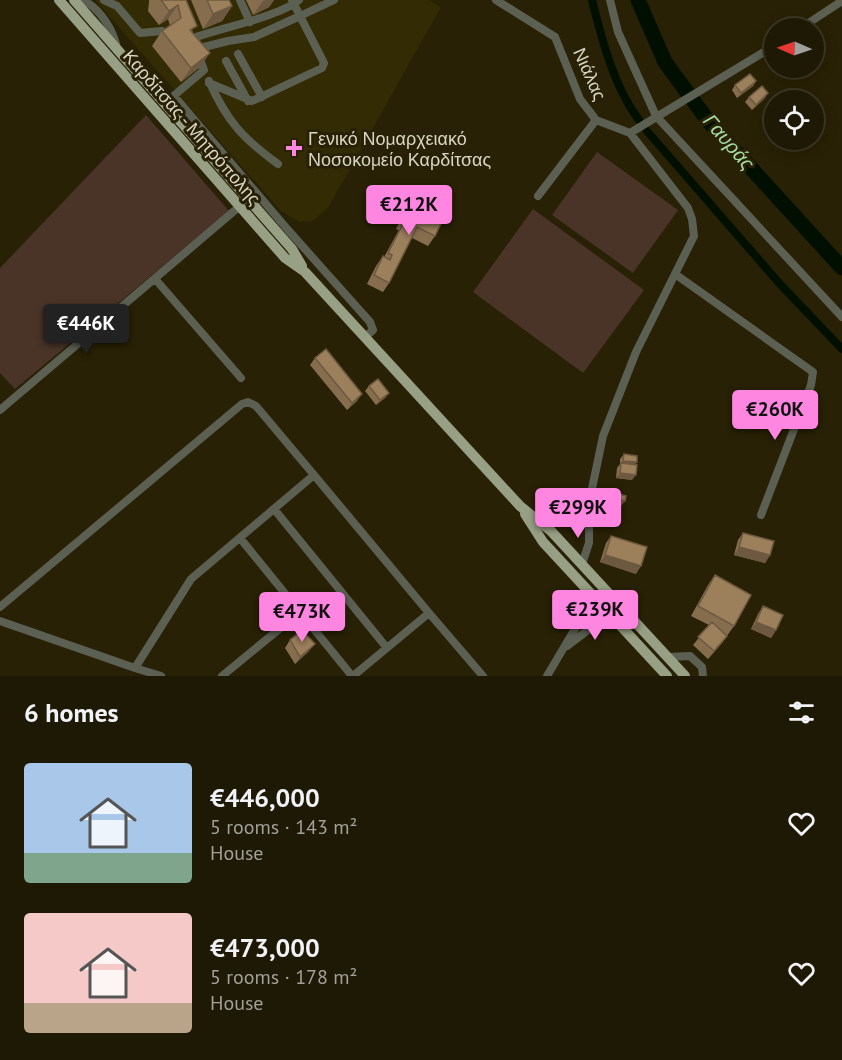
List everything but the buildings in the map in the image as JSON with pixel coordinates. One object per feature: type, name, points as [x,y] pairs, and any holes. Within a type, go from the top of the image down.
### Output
[{"type":"main road","name":"Καρδίτσας - Μητρόπολης","points":[[59,0],[118,51],[212,160]]},
{"type":"main road","name":"Καρδίτσας - Μητρόπολης","points":[[74,0],[86,23],[292,249],[305,272]]},
{"type":"main road","name":"Καρδίτσας - Μητρόπολης","points":[[222,170],[240,206],[285,258],[305,272],[520,506],[551,531],[685,676]]},
{"type":"main road","name":"Καρδίτσας - Μητρόπολης","points":[[520,506],[543,542],[667,676]]},
{"type":"street","points":[[83,0],[97,9],[114,36],[118,51]]},
{"type":"street","points":[[86,23],[104,0],[117,6],[140,33],[162,31]]},
{"type":"street","points":[[240,0],[250,22]]},
{"type":"street","points":[[196,49],[228,40],[254,38],[334,0]]},
{"type":"street","name":"Νιάλας","points":[[496,0],[555,37],[580,99],[596,120]]},
{"type":"street","points":[[610,0],[618,32],[656,116],[842,317]]},
{"type":"street","points":[[193,39],[221,28],[250,22],[295,1],[324,66],[262,97],[248,101],[209,83]]},
{"type":"street","points":[[816,18],[842,1]]},
{"type":"street","points":[[217,19],[221,28]]},
{"type":"street","points":[[190,29],[209,83],[234,128],[278,164]]},
{"type":"street","points":[[630,133],[764,52]]},
{"type":"street","points":[[238,54],[262,97]]},
{"type":"street","points":[[226,61],[248,101]]},
{"type":"street","points":[[160,99],[175,97],[204,70]]},
{"type":"street","points":[[175,97],[212,160]]},
{"type":"street","points":[[172,113],[175,97]]},
{"type":"street","points":[[538,196],[596,120],[630,133],[658,166],[692,219],[692,244],[630,365],[601,442],[590,502],[589,543],[582,564]]},
{"type":"street","points":[[222,170],[372,324],[373,330],[365,337]]},
{"type":"street","points":[[0,410],[156,280],[240,206]]},
{"type":"street","points":[[675,274],[813,372],[811,385],[761,515]]},
{"type":"street","points":[[156,280],[241,378]]},
{"type":"street","points":[[0,607],[242,404],[248,402],[256,406],[483,676]]},
{"type":"street","points":[[135,668],[187,584],[314,475]]},
{"type":"street","points":[[274,508],[387,648]]},
{"type":"street","points":[[240,538],[352,676],[429,613]]},
{"type":"street","points":[[547,676],[604,589]]},
{"type":"street","points":[[562,650],[588,630],[613,598]]},
{"type":"street","points":[[222,676],[300,612]]},
{"type":"street","points":[[0,621],[161,676]]},
{"type":"street","points":[[668,657],[690,656],[702,667],[703,676]]},
{"type":"shaded area","name":"Γενικό Νομαρχειακό Νοσοκομείο Καρδίτσας","points":[[95,0],[429,0],[441,7],[328,208],[313,221],[299,222],[281,211]]},
{"type":"shaded area","points":[[146,115],[229,211],[15,389],[0,373],[0,268]]},
{"type":"shaded area","points":[[597,152],[678,210],[633,273],[552,215]]},
{"type":"shaded area","points":[[533,209],[644,290],[583,373],[473,292]]},
{"type":"waterway","points":[[592,0],[616,78],[639,120]]},
{"type":"waterway","name":"Γαυράς","points":[[638,0],[665,62],[709,122],[842,268]]},
{"type":"waterway","points":[[647,131],[779,283],[842,349]]},
{"type":"place","name":"Γενικό Νομαρχειακό Νοσοκομείο Καρδίτσας","points":[[294,148]]}]
